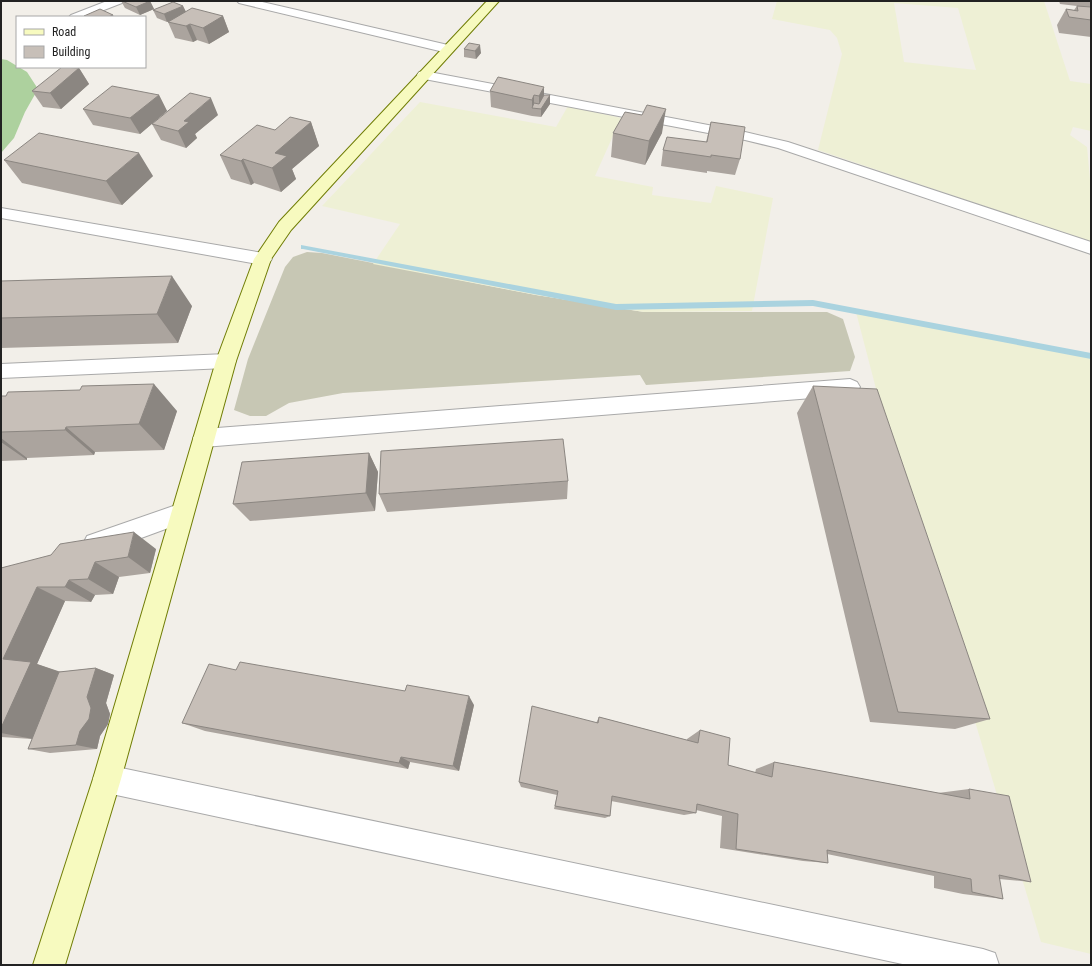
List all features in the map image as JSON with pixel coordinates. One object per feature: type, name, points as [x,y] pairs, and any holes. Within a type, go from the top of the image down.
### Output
[{"type":"main road","points":[[50,965],[108,779],[226,361],[263,259],[285,226],[493,1]]},
{"type":"street","points":[[78,16],[118,1]]},
{"type":"street","points":[[243,1],[448,49]]},
{"type":"street","points":[[424,75],[745,136],[783,145],[1091,248]]},
{"type":"street","points":[[1,213],[263,259]]},
{"type":"street","points":[[1,371],[226,361]]},
{"type":"street","points":[[204,438],[850,387]]},
{"type":"street","points":[[74,552],[182,513]]},
{"type":"street","points":[[108,779],[983,965]]},
{"type":"shaded area","points":[[777,1],[1044,1],[1070,81],[1091,84],[1091,131],[1073,127],[1070,135],[1087,147],[1091,190],[1091,242],[818,150],[842,54],[837,38],[830,30],[772,19]],"holes":[[[894,3],[958,8],[976,70],[904,62]]]},
{"type":"shaded area","points":[[420,102],[556,127],[568,106],[621,118],[595,176],[653,187],[652,195],[711,203],[716,186],[773,198],[752,311],[644,312],[536,295],[373,264],[400,224],[322,206]]},
{"type":"shaded area","points":[[307,252],[322,253],[536,295],[644,312],[827,312],[843,319],[855,357],[850,371],[646,385],[640,375],[343,393],[289,403],[266,416],[250,416],[234,410],[248,359],[285,267],[293,257]]},
{"type":"shaded area","points":[[856,312],[1091,357],[1091,954],[1041,942],[880,404]]},
{"type":"green space","points":[[1,59],[7,60],[16,65],[16,68],[20,68],[27,72],[38,89],[25,112],[14,138],[1,153]]},
{"type":"building","points":[[122,1],[150,1],[136,7]]},
{"type":"building","points":[[173,2],[183,6],[164,14],[153,10]]},
{"type":"building","points":[[1077,6],[1091,7],[1091,20],[1069,17],[1066,9],[1078,11]]},
{"type":"building","points":[[192,8],[223,16],[203,28],[190,24],[186,26],[168,22]]},
{"type":"building","points":[[100,9],[113,15],[110,16],[84,16]]},
{"type":"building","points":[[469,43],[480,45],[475,51],[464,49]]},
{"type":"building","points":[[61,68],[79,68],[50,93],[32,91]]},
{"type":"building","points":[[498,77],[544,87],[539,96],[534,95],[532,100],[490,91]]},
{"type":"building","points":[[112,86],[159,95],[130,118],[83,109]]},
{"type":"building","points":[[190,93],[211,98],[184,121],[189,122],[178,131],[152,124]]},
{"type":"building","points":[[544,95],[550,95],[541,109],[532,108],[534,103],[539,104]]},
{"type":"building","points":[[647,105],[666,109],[649,141],[613,133],[625,112],[642,115]]},
{"type":"building","points":[[290,117],[311,122],[275,153],[287,156],[272,168],[243,159],[241,161],[220,155],[257,125],[275,130]]},
{"type":"building","points":[[711,122],[745,127],[740,159],[711,155],[711,157],[663,150],[667,137],[707,142]]},
{"type":"building","points":[[39,133],[139,153],[106,181],[4,160]]},
{"type":"building","points":[[172,276],[157,314],[1,318],[1,281]]},
{"type":"building","points":[[154,384],[139,424],[66,427],[65,430],[1,432],[1,396],[6,396],[8,392],[80,390],[82,386]]},
{"type":"building","points":[[813,386],[877,389],[990,719],[898,712]]},
{"type":"building","points":[[563,439],[568,481],[379,494],[381,451]]},
{"type":"building","points":[[369,453],[366,493],[233,504],[242,462]]},
{"type":"building","points":[[134,532],[128,557],[95,562],[88,579],[69,580],[65,587],[37,587],[3,659],[31,662],[1,728],[1,568],[51,555],[60,544]]},
{"type":"building","points":[[240,662],[405,691],[407,685],[469,696],[453,766],[401,757],[399,763],[182,723],[209,664],[236,670]]},
{"type":"building","points":[[96,668],[87,697],[91,708],[89,719],[80,731],[76,745],[28,749],[59,672]]},
{"type":"building","points":[[532,706],[598,723],[599,717],[698,743],[700,730],[730,738],[728,765],[772,777],[774,762],[970,799],[969,789],[1009,796],[1031,882],[999,875],[1003,899],[972,892],[971,879],[827,850],[828,863],[736,849],[738,814],[697,804],[696,813],[612,796],[610,816],[555,806],[558,791],[519,782]]},
{"type":"waterway","points":[[303,247],[616,307],[813,303],[1091,356]]}]
